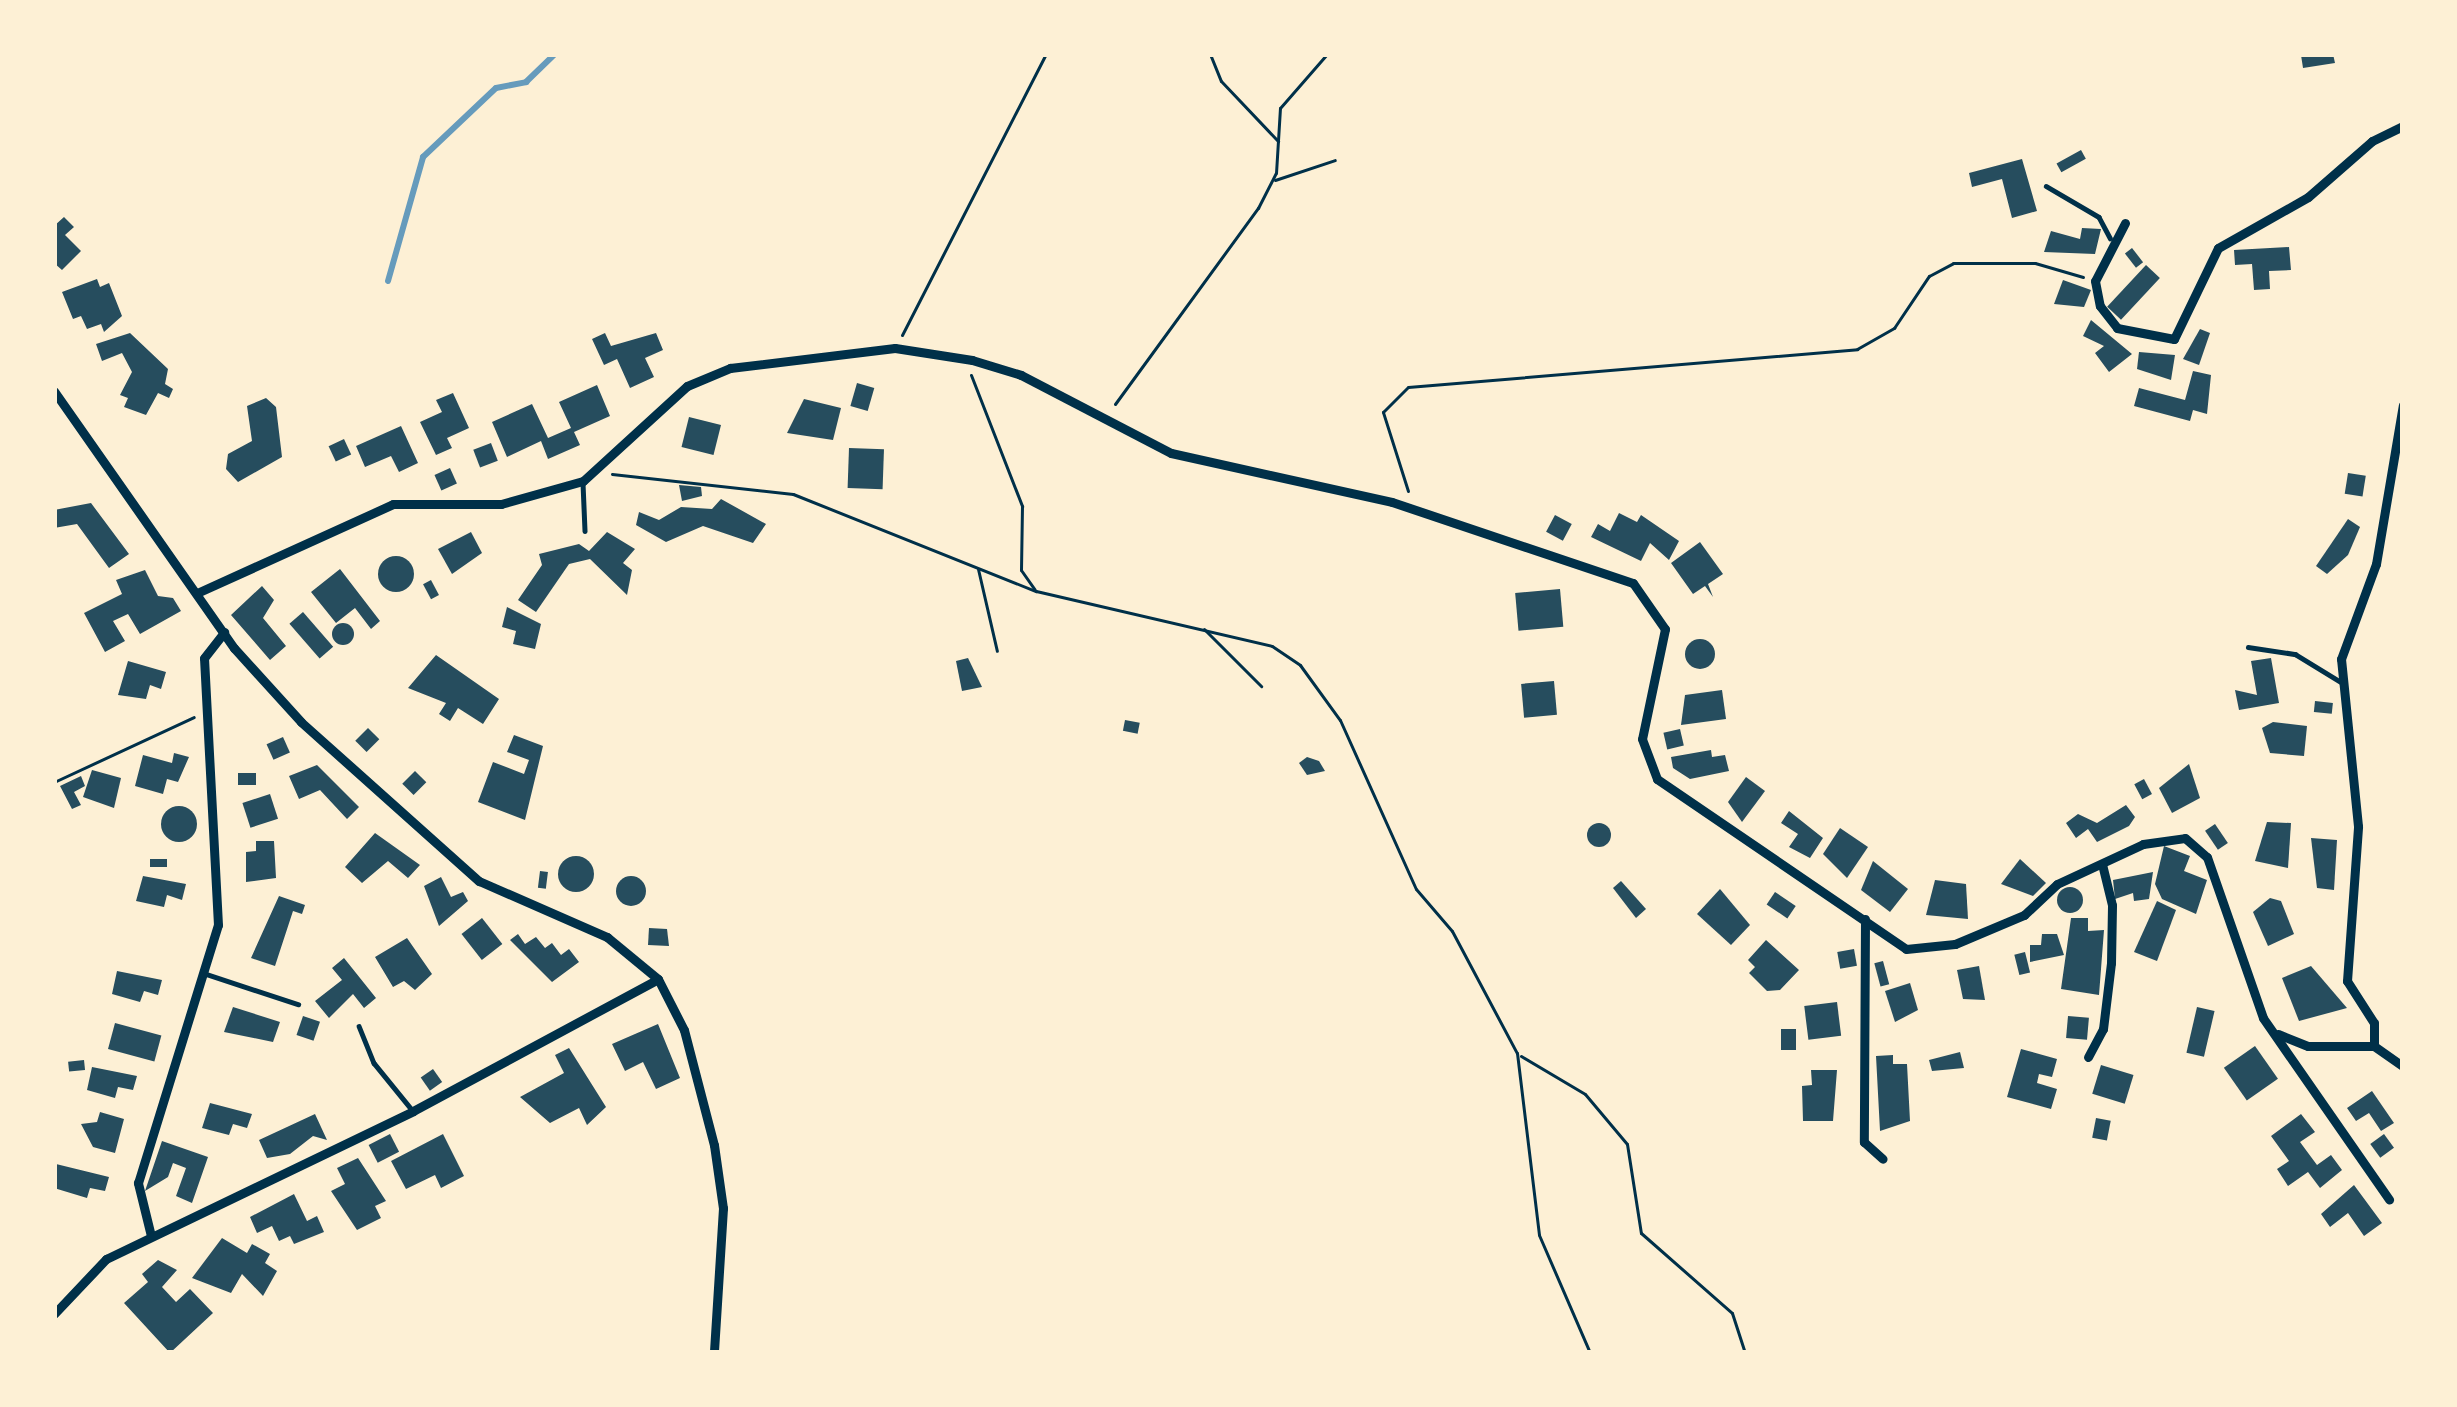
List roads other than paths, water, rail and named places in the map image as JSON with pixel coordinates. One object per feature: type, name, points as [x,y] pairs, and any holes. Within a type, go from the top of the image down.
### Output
[{"type":"street","points":[[2125,223],[2110,238],[2095,280],[2100,306],[2117,328],[2174,339],[2207,259],[2403,126]]},
{"type":"street","points":[[197,593],[393,504],[501,504],[583,481],[600,473],[663,405],[704,376],[895,348],[1021,375],[1103,420],[1194,460],[1416,509],[1503,543],[1601,568],[1645,592],[1666,646],[1642,739],[1657,779],[1906,950],[1936,950],[2024,915],[2057,884],[2158,838],[2197,846],[2273,1031],[2389,1199]]},
{"type":"street","points":[[54,391],[224,632],[402,820],[479,881],[607,937],[658,979],[684,1030],[714,1145],[723,1208],[713,1353]]},
{"type":"street","points":[[2374,1046],[2374,1023],[2347,980],[2358,826],[2342,682],[2344,640],[2376,564],[2403,405]]},
{"type":"street","points":[[151,1236],[138,1183],[218,925],[211,709],[204,658],[224,632]]},
{"type":"street","points":[[2088,1058],[2103,1029],[2111,962],[2112,905],[2102,864]]},
{"type":"street","points":[[1864,919],[1864,1142],[1883,1159]]},
{"type":"street","points":[[54,1315],[106,1259],[413,1111],[658,979]]},
{"type":"street","points":[[2273,1031],[2308,1046],[2374,1046],[2403,1066]]},
{"type":"lane","points":[[2047,186],[2099,217],[2110,238]]},
{"type":"lane","points":[[583,481],[585,531]]},
{"type":"lane","points":[[2248,646],[2294,654],[2342,682]]},
{"type":"lane","points":[[206,974],[298,1004]]},
{"type":"lane","points":[[359,1026],[374,1063],[413,1111]]},
{"type":"waterway","points":[[388,281],[423,157],[496,88],[526,82],[555,54]]}]
